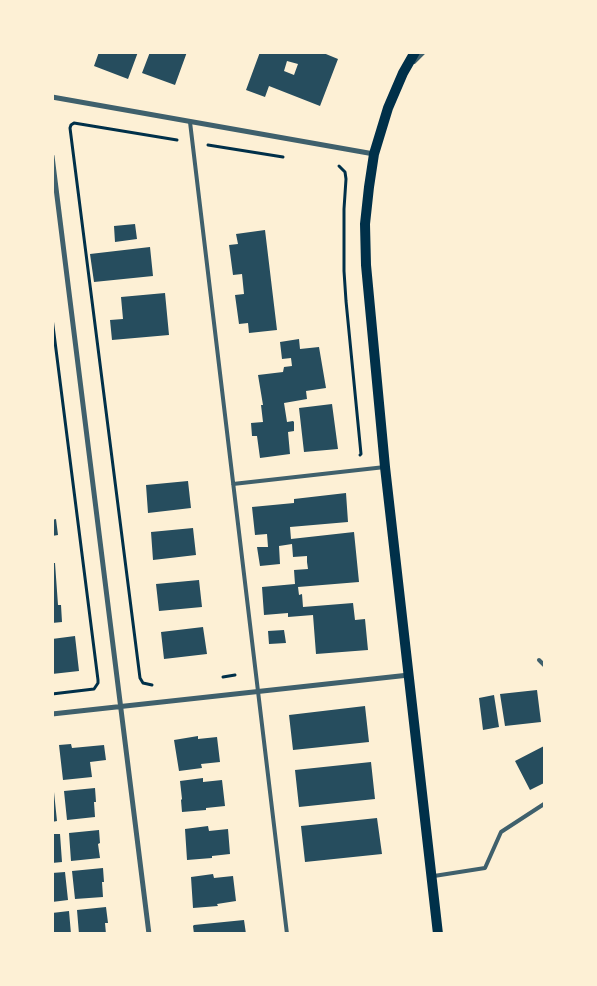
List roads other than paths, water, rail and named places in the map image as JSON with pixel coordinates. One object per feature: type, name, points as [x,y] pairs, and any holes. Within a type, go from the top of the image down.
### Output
[{"type":"main road","points":[[415,52],[403,73],[388,108],[374,154],[368,187],[365,224],[366,265],[385,467],[438,934]]},
{"type":"street","points":[[52,97],[374,154]]},
{"type":"street","points":[[52,156],[149,934]]},
{"type":"street","points":[[52,714],[409,675]]},
{"type":"lane","points":[[403,73],[424,52]]},
{"type":"lane","points":[[190,122],[287,934]]},
{"type":"lane","points":[[233,484],[385,467]]},
{"type":"lane","points":[[539,660],[544,665]]},
{"type":"lane","points":[[432,876],[484,868],[501,832],[544,804]]}]
